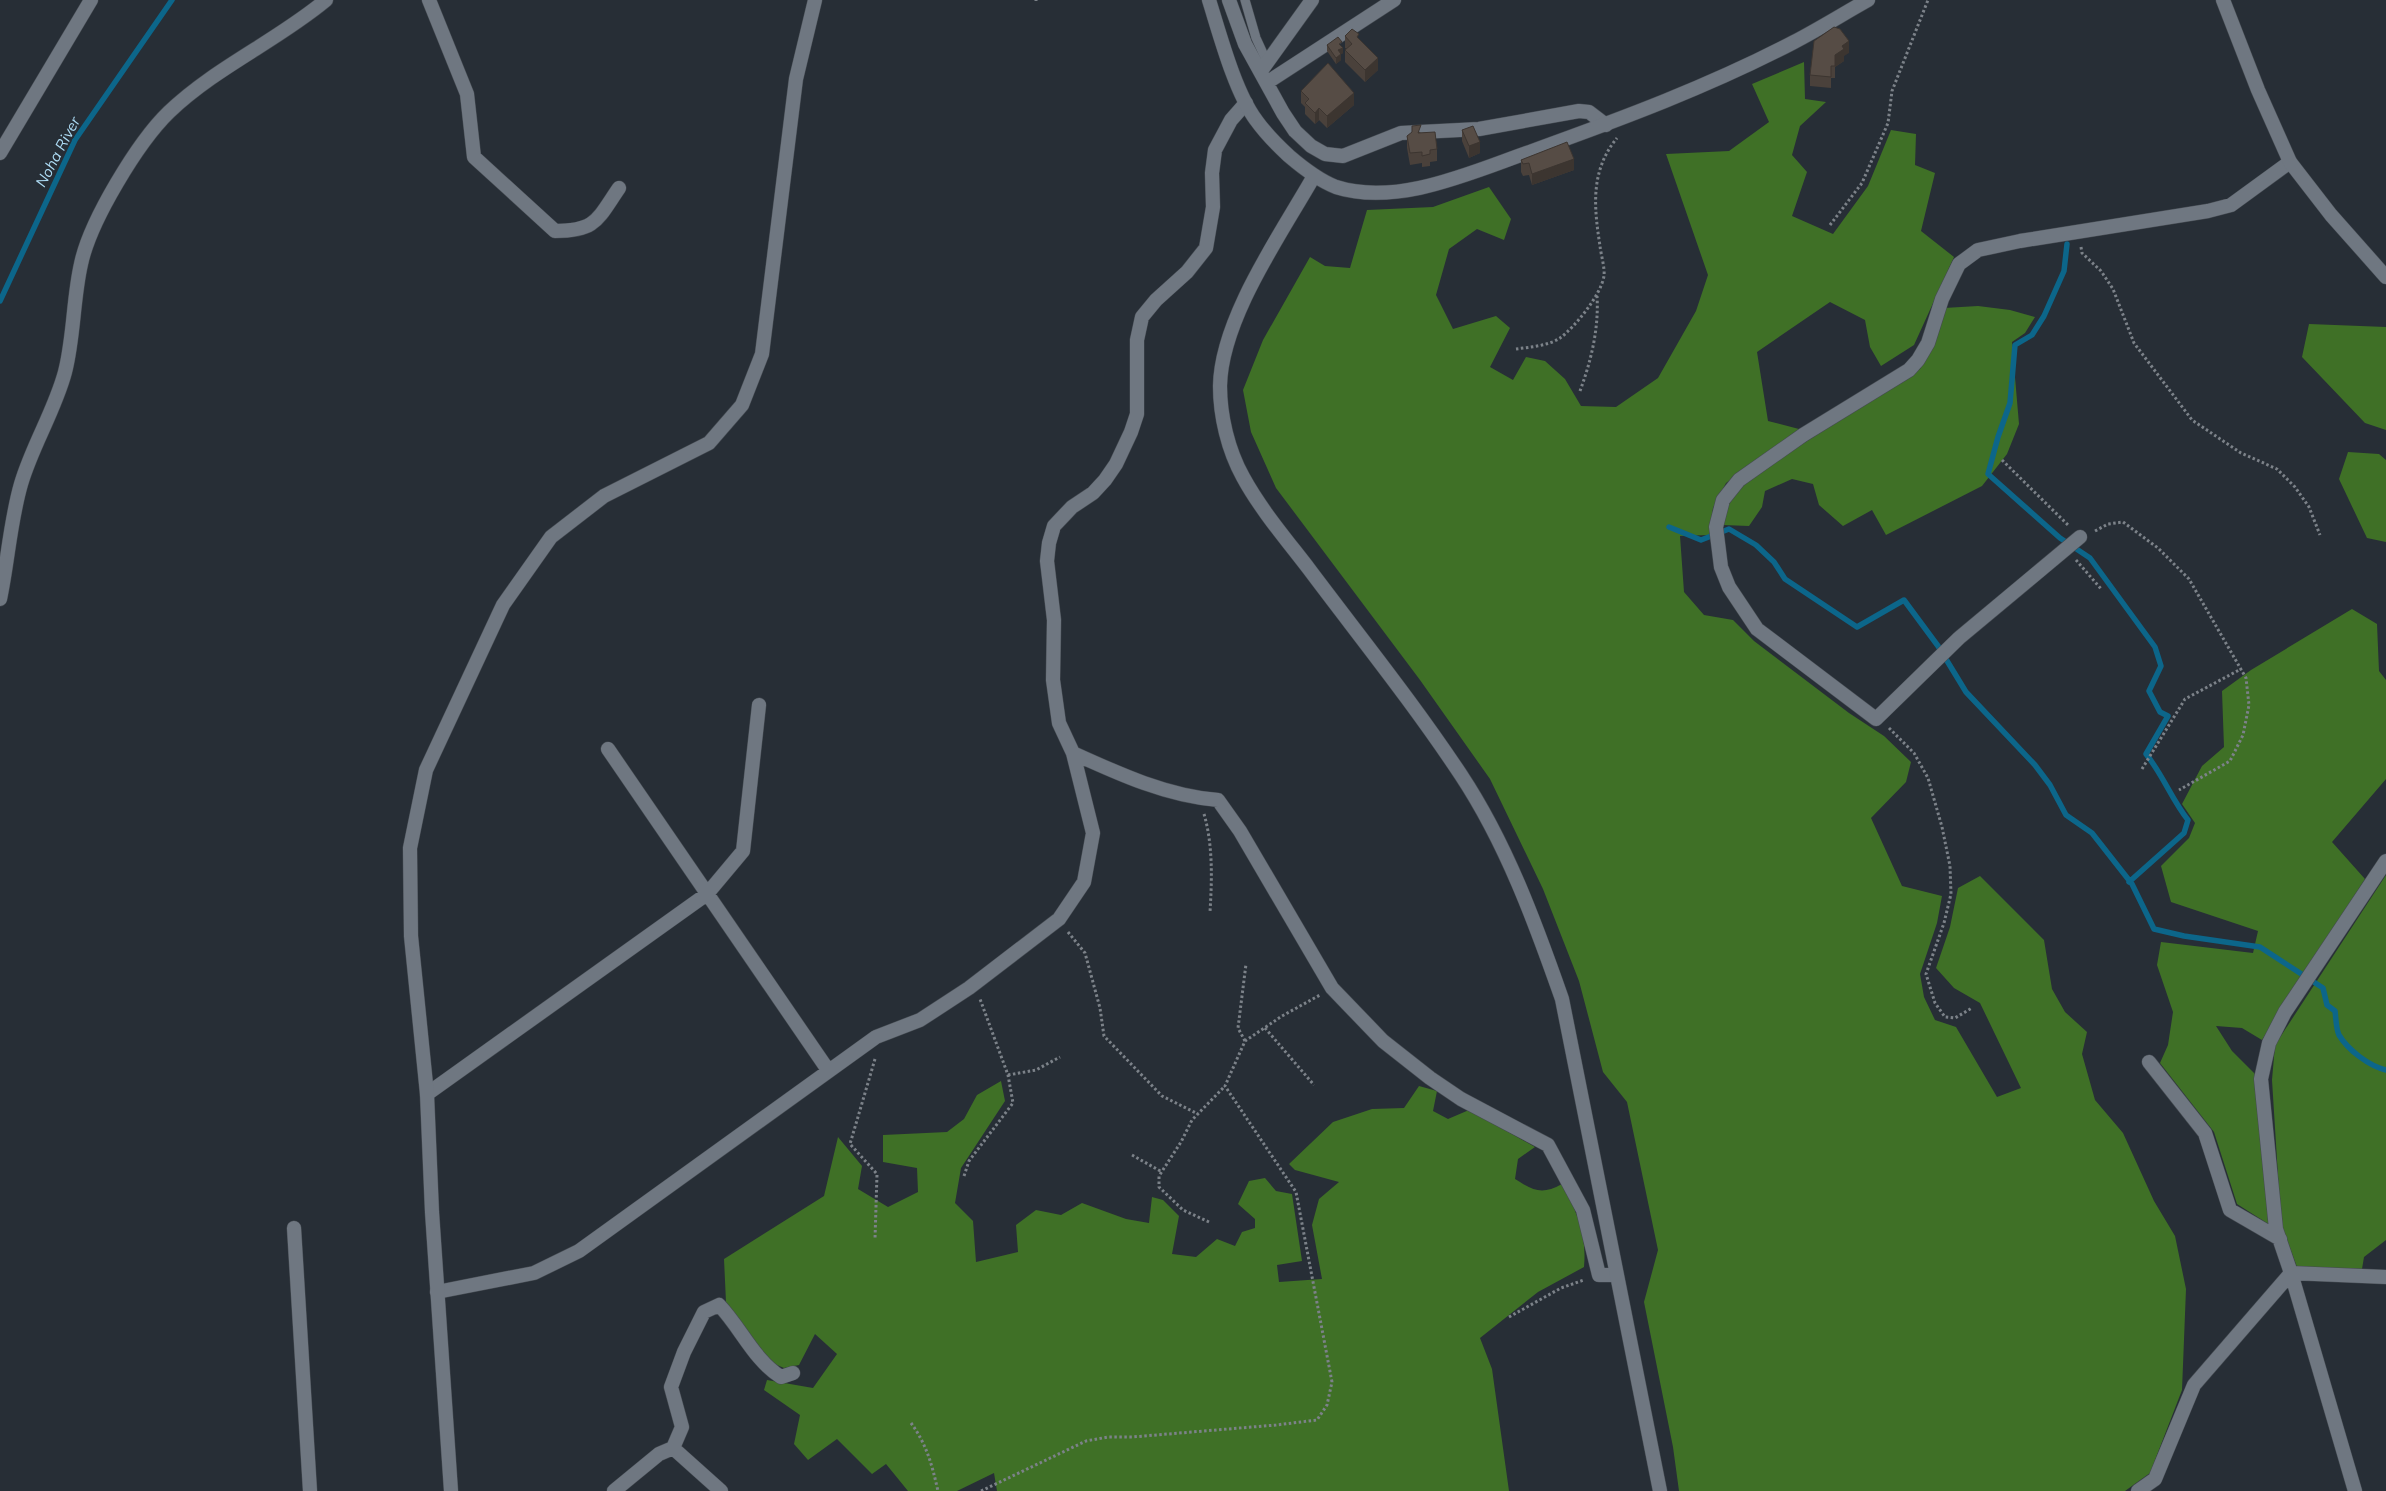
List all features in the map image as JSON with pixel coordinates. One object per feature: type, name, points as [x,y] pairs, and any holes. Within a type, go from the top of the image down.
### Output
[{"type":"street","points":[[0,153],[91,0]]},
{"type":"street","points":[[0,599],[6,572],[10,528],[21,482],[65,372],[81,263],[98,215],[140,149],[168,112],[199,87],[326,0]]},
{"type":"street","points":[[429,0],[468,94],[474,157],[555,231],[577,231],[595,223],[619,188]]},
{"type":"street","points":[[452,1491],[437,1292],[427,1094],[411,936],[410,848],[426,770],[503,605],[551,537],[604,496],[709,443],[742,405],[762,354],[796,79],[815,0]]},
{"type":"street","points":[[1209,0],[1224,48],[1246,103],[1255,119],[1272,141],[1314,176],[1337,187],[1365,192],[1400,192],[1452,179],[1610,123],[1656,105],[1794,42],[1868,0]]},
{"type":"street","points":[[1229,0],[1246,44],[1265,72],[1295,131],[1311,146],[1335,157],[1343,156],[1401,133],[1478,129],[1579,111],[1590,112],[1610,123]]},
{"type":"street","points":[[1265,72],[1312,0]]},
{"type":"street","points":[[1265,72],[1394,0]]},
{"type":"street","points":[[2225,1],[2258,90],[2290,162],[2386,278]]},
{"type":"street","points":[[437,1292],[534,1273],[580,1251],[828,1070],[882,1034],[920,1020],[970,988],[1059,919],[1084,882],[1093,833],[1073,753],[1059,723],[1053,680],[1054,620],[1047,561],[1048,543],[1054,526],[1072,507],[1093,493],[1105,480],[1116,464],[1131,432],[1137,414],[1136,340],[1142,317],[1156,300],[1187,272],[1206,248],[1213,206],[1212,173],[1215,150],[1231,120],[1246,103]]},
{"type":"street","points":[[2079,537],[1952,645],[1876,720],[1757,628],[1729,587],[1718,553],[1716,526],[1723,500],[1738,480],[1803,435],[1909,370],[1918,360],[1928,343],[1942,299],[1959,264],[1978,250],[1998,245],[2208,212],[2231,205],[2290,162]]},
{"type":"street","points":[[1314,176],[1241,306],[1228,338],[1220,384],[1223,424],[1242,476],[1252,491],[1436,738],[1488,820],[1538,931],[1562,999],[1660,1491]]},
{"type":"street","points":[[427,1094],[707,894],[743,851],[759,705]]},
{"type":"street","points":[[608,749],[828,1070]]},
{"type":"street","points":[[1073,753],[1130,779],[1200,799],[1218,800],[1240,831],[1332,988],[1383,1041],[1430,1078],[1461,1099],[1548,1145],[1583,1210],[1599,1275],[1616,1275]]},
{"type":"street","points":[[2355,1491],[2292,1273],[2276,1229],[2262,1079],[2269,1043],[2285,1012],[2386,861]]},
{"type":"street","points":[[2149,1062],[2205,1133],[2230,1210],[2280,1239]]},
{"type":"street","points":[[294,1228],[310,1491]]},
{"type":"street","points":[[2292,1273],[2386,1277]]},
{"type":"street","points":[[2138,1491],[2155,1479],[2194,1385],[2292,1273]]},
{"type":"street","points":[[614,1491],[659,1454],[673,1448],[682,1427],[671,1387],[684,1352],[704,1312],[718,1306],[732,1319],[766,1368],[781,1377],[793,1373]]},
{"type":"street","points":[[673,1448],[721,1491]]},
{"type":"lane","points":[[1245,0],[1265,72]]},
{"type":"path","points":[[1830,225],[1862,182],[1888,123],[1892,91],[1928,0]]},
{"type":"path","points":[[1516,349],[1542,345],[1560,338],[1597,295],[1604,276],[1596,221],[1596,186],[1600,166],[1619,136],[1610,123]]},
{"type":"path","points":[[2078,232],[2082,253],[2101,271],[2113,289],[2134,343],[2192,420],[2241,453],[2277,469],[2295,487],[2309,507],[2320,536]]},
{"type":"path","points":[[1580,391],[1593,348],[1598,311],[1597,295]]},
{"type":"path","points":[[2002,460],[2079,537],[2108,524],[2123,522],[2158,548],[2189,579],[2246,678],[2249,705],[2243,735],[2230,761],[2179,790]]},
{"type":"path","points":[[2066,548],[2102,590]]},
{"type":"path","points":[[2142,769],[2185,699],[2241,669]]},
{"type":"path","points":[[1876,720],[1890,729],[1914,753],[1928,778],[1942,827],[1950,866],[1951,894],[1944,923],[1926,974],[1935,1003],[1945,1017],[1955,1018],[1972,1008]]},
{"type":"path","points":[[1200,799],[1209,831],[1212,884],[1210,912]]},
{"type":"path","points":[[1059,919],[1085,954],[1100,1008],[1104,1036],[1162,1096],[1198,1114]]},
{"type":"path","points":[[1245,1041],[1238,1028],[1246,964]]},
{"type":"path","points":[[964,1176],[969,1161],[1013,1103],[1008,1075],[980,1000],[970,988]]},
{"type":"path","points":[[1209,1222],[1184,1210],[1159,1187],[1159,1176],[1192,1120],[1225,1086],[1245,1041],[1332,988]]},
{"type":"path","points":[[1265,1028],[1314,1085]]},
{"type":"path","points":[[875,1239],[877,1174],[850,1144],[882,1034]]},
{"type":"path","points":[[1008,1075],[1036,1070],[1060,1057]]},
{"type":"path","points":[[981,1491],[1086,1442],[1108,1437],[1132,1437],[1317,1420],[1327,1405],[1332,1382],[1296,1192],[1225,1086]]},
{"type":"path","points":[[1132,1155],[1162,1172]]},
{"type":"path","points":[[1509,1317],[1561,1288],[1599,1275]]},
{"type":"path","points":[[911,1423],[922,1438],[931,1457],[938,1491]]},
{"type":"green space","points":[[1804,62],[1805,99],[1826,102],[1800,126],[1792,155],[1807,172],[1792,216],[1833,234],[1868,186],[1891,130],[1916,134],[1915,165],[1935,173],[1921,231],[1954,257],[1914,345],[1881,366],[1870,347],[1865,320],[1830,302],[1757,352],[1768,421],[1799,429],[1726,483],[1713,508],[1709,535],[1680,536],[1684,592],[1704,615],[1733,620],[1754,641],[1849,713],[1884,736],[1911,762],[1906,782],[1871,818],[1902,886],[1942,896],[1937,923],[1920,974],[1924,997],[1935,1020],[1956,1027],[1997,1097],[2021,1088],[1980,1003],[1954,988],[1936,968],[1950,927],[1958,888],[1980,876],[2044,940],[2052,989],[2065,1012],[2087,1032],[2082,1054],[2095,1100],[2123,1133],[2154,1201],[2175,1236],[2186,1289],[2182,1390],[2150,1473],[2125,1491],[1679,1491],[1673,1447],[1644,1302],[1658,1250],[1627,1102],[1603,1072],[1579,981],[1543,889],[1490,779],[1420,680],[1276,488],[1251,432],[1243,390],[1263,340],[1310,257],[1325,266],[1350,268],[1367,210],[1433,207],[1489,187],[1511,219],[1504,240],[1477,229],[1449,249],[1436,295],[1453,329],[1496,316],[1510,328],[1490,367],[1513,380],[1526,357],[1545,361],[1565,379],[1581,406],[1616,407],[1658,378],[1696,311],[1708,275],[1666,154],[1729,151],[1769,122],[1752,84]]},
{"type":"green space","points":[[1978,306],[2010,310],[2035,317],[2025,333],[2012,342],[2019,424],[2007,454],[1982,486],[1886,535],[1872,510],[1843,526],[1819,505],[1813,484],[1792,479],[1765,491],[1762,507],[1749,526],[1723,525],[1728,500],[1746,480],[1920,369],[1930,349],[1944,308]]},
{"type":"green space","points":[[2309,324],[2386,327],[2386,430],[2365,423],[2302,357]]},
{"type":"green space","points":[[2348,452],[2379,454],[2386,460],[2386,542],[2367,538],[2339,479]]},
{"type":"green space","points":[[2352,609],[2377,624],[2379,671],[2386,680],[2386,779],[2332,842],[2365,879],[2262,1040],[2242,1028],[2216,1026],[2232,1051],[2255,1074],[2270,1225],[2237,1204],[2214,1132],[2160,1063],[2168,1045],[2173,1012],[2157,965],[2161,942],[2253,953],[2258,931],[2171,902],[2161,866],[2189,838],[2195,823],[2182,804],[2202,766],[2224,747],[2222,691],[2251,670]]},
{"type":"green space","points":[[2386,875],[2386,1240],[2364,1257],[2362,1269],[2297,1267],[2281,1224],[2272,1080],[2275,1045]]},
{"type":"green space","points":[[1001,1081],[1005,1101],[961,1168],[955,1203],[973,1221],[976,1262],[1018,1252],[1016,1225],[1036,1210],[1061,1215],[1082,1203],[1126,1219],[1149,1223],[1152,1197],[1163,1200],[1179,1216],[1172,1254],[1196,1257],[1217,1239],[1235,1246],[1242,1232],[1255,1228],[1255,1219],[1238,1204],[1249,1181],[1265,1178],[1276,1191],[1292,1194],[1302,1261],[1277,1265],[1279,1282],[1322,1279],[1312,1225],[1319,1199],[1339,1182],[1295,1170],[1289,1164],[1333,1122],[1372,1109],[1404,1108],[1419,1086],[1437,1091],[1433,1111],[1448,1119],[1469,1110],[1535,1147],[1518,1159],[1515,1179],[1538,1190],[1549,1190],[1562,1184],[1580,1224],[1585,1255],[1584,1267],[1538,1292],[1480,1338],[1492,1369],[1509,1491],[997,1491],[994,1473],[957,1491],[908,1491],[886,1464],[872,1474],[837,1439],[808,1460],[794,1444],[800,1415],[764,1390],[767,1380],[813,1388],[837,1354],[815,1334],[799,1365],[784,1368],[770,1362],[726,1302],[724,1259],[824,1196],[838,1137],[862,1166],[858,1189],[888,1207],[918,1192],[917,1168],[883,1162],[883,1135],[947,1132],[964,1119],[977,1095]]},
{"type":"building","points":[[1834,27],[1840,29],[1849,41],[1842,46],[1844,49],[1835,55],[1835,66],[1831,66],[1831,77],[1810,75],[1814,41]]},
{"type":"building","points":[[1352,29],[1359,34],[1357,37],[1378,58],[1365,70],[1345,50],[1352,44],[1345,36]]},
{"type":"building","points":[[1338,37],[1342,42],[1339,44],[1343,48],[1338,50],[1341,54],[1336,58],[1327,45]]},
{"type":"building","points":[[1328,63],[1354,93],[1327,116],[1319,108],[1315,113],[1305,103],[1309,99],[1301,91]]},
{"type":"building","points":[[1421,125],[1418,133],[1435,132],[1437,149],[1430,150],[1430,154],[1422,156],[1422,152],[1410,153],[1407,136],[1412,132],[1412,126]]},
{"type":"building","points":[[1473,126],[1480,142],[1469,146],[1462,130]]},
{"type":"building","points":[[1567,142],[1574,159],[1532,174],[1529,163],[1523,164],[1521,160]]},
{"type":"waterway","name":"Noha River","points":[[0,301],[75,140],[172,0]]},
{"type":"waterway","points":[[2067,244],[2064,271],[2044,316],[2032,335],[2015,345],[2010,403],[1988,474],[2060,538],[2090,558],[2155,647],[2161,666],[2149,691],[2160,712],[2168,716],[2146,754],[2188,820],[2184,833],[2129,882]]},
{"type":"waterway","points":[[1669,527],[1701,540],[1729,529],[1756,545],[1774,562],[1785,579],[1857,627],[1904,600],[1938,646],[1966,692],[2035,765],[2050,785],[2066,815],[2092,833],[2132,884],[2154,929],[2184,936],[2260,947],[2323,988],[2327,1005],[2335,1011],[2337,1030],[2343,1041],[2353,1052],[2366,1061],[2386,1070]]}]
